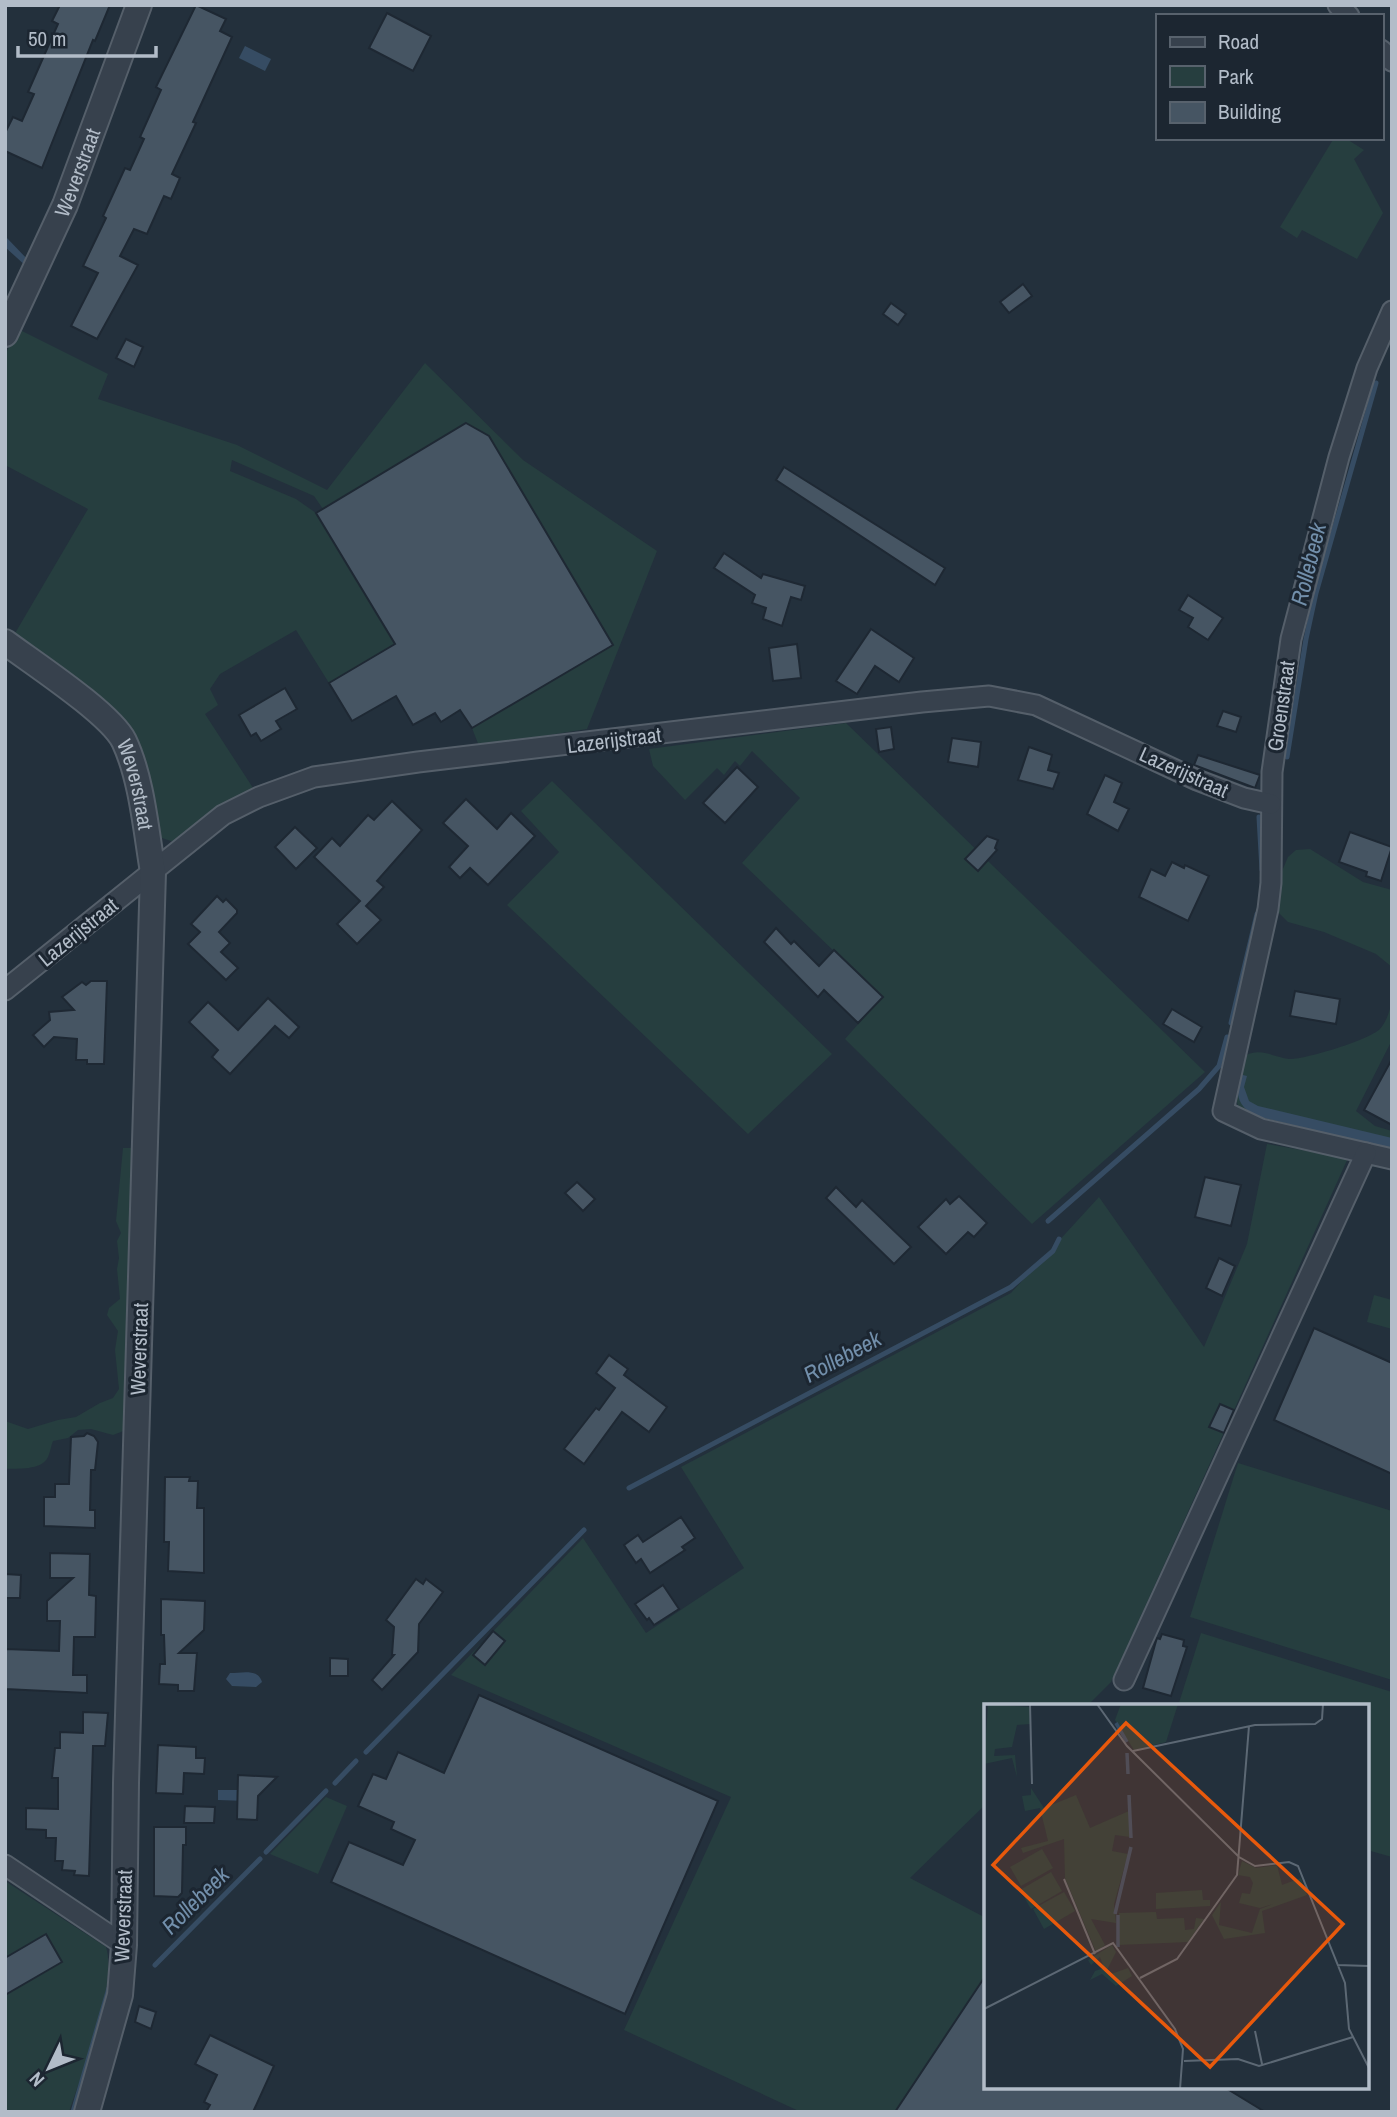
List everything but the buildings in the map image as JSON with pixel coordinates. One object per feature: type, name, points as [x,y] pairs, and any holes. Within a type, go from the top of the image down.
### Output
[{"type":"street","name":"Weverstraat","points":[[5,334],[65,205],[139,5]]},
{"type":"street","name":"Groenstraat","points":[[1366,1153],[1261,1129],[1223,1111],[1268,909],[1271,883],[1272,772],[1291,639],[1339,457],[1367,368],[1392,311]]},
{"type":"street","name":"Weverstraat","points":[[5,642],[106,718],[123,740],[138,785],[153,872],[127,1756],[124,1945],[120,1995],[87,2112]]},
{"type":"street","name":"Lazerijstraat","points":[[5,990],[223,815],[259,797],[314,777],[418,762],[989,696],[1036,705],[1197,780],[1244,798],[1271,804]]},
{"type":"street","points":[[1124,1680],[1366,1153],[1392,1159]]},
{"type":"street","points":[[5,1865],[124,1945]]},
{"type":"green space","points":[[1333,140],[1348,140],[1364,150],[1354,159],[1383,213],[1357,259],[1302,230],[1297,238],[1280,227]]},
{"type":"green space","points":[[18,329],[108,374],[98,399],[237,445],[327,490],[425,363],[523,460],[657,551],[587,729],[479,746],[472,728],[489,436],[466,423],[323,509],[314,496],[232,460],[230,471],[296,499],[316,513],[395,644],[329,683],[296,630],[220,674],[210,689],[218,705],[205,714],[255,791],[177,843],[156,836],[126,729],[14,635],[88,509],[5,465],[5,355]]},
{"type":"green space","points":[[846,723],[1205,1072],[1032,1224],[845,1039],[882,997],[742,863],[800,798],[752,751],[740,766],[735,761],[724,775],[717,768],[685,800],[653,766],[649,749]]},
{"type":"green space","points":[[552,781],[832,1054],[748,1134],[507,905],[559,852],[521,811]]},
{"type":"green space","points":[[1310,849],[1363,882],[1392,890],[1392,967],[1376,954],[1324,932],[1288,922],[1278,912],[1276,901],[1280,876],[1288,857],[1296,850]]},
{"type":"green space","points":[[1392,1000],[1392,1040],[1356,1111],[1375,1126],[1392,1131],[1392,1154],[1253,1121],[1241,1110],[1237,1102],[1237,1089],[1240,1067],[1245,1056],[1262,1053],[1289,1059],[1350,1044],[1380,1029],[1385,1023]]},
{"type":"green space","points":[[1267,1144],[1348,1158],[1111,1682],[1089,1704],[984,1704],[984,1806],[910,1878],[984,1917],[984,1978],[895,2112],[801,2112],[624,2030],[731,1797],[451,1675],[583,1538],[646,1633],[744,1568],[681,1467],[1011,1293],[1099,1197],[1204,1347],[1247,1244]]},
{"type":"green space","points":[[123,1148],[138,1148],[126,1430],[113,1435],[91,1429],[78,1430],[68,1438],[53,1441],[48,1457],[40,1465],[5,1469],[5,1421],[28,1429],[76,1417],[113,1398],[119,1389],[115,1350],[118,1331],[107,1315],[109,1308],[120,1299],[117,1241],[121,1233],[116,1221]]},
{"type":"green space","points":[[1374,1295],[1392,1300],[1392,1329],[1367,1322]]},
{"type":"green space","points":[[1238,1463],[1392,1511],[1392,1680],[1190,1617]]},
{"type":"green space","points":[[1201,1633],[1392,1692],[1392,1857],[1369,1851],[1369,1704],[1179,1704]]},
{"type":"green space","points":[[326,1797],[347,1806],[318,1874],[270,1854]]},
{"type":"green space","points":[[5,1881],[106,1947],[107,1983],[103,2005],[69,2112],[5,2112]]},
{"type":"water","points":[[245,46],[271,59],[265,71],[239,58]]},
{"type":"water","points":[[5,236],[30,262],[27,267],[5,247]]},
{"type":"water","points":[[1239,1074],[1247,1076],[1244,1087],[1249,1101],[1258,1106],[1392,1138],[1392,1149],[1256,1116],[1241,1104]]},
{"type":"water","points":[[230,1673],[253,1673],[262,1682],[256,1687],[232,1686],[226,1679]]},
{"type":"water","points":[[218,1790],[246,1790],[246,1801],[218,1800]]},
{"type":"waterway","name":"Rollebeek","points":[[1287,757],[1316,593],[1376,383]]},
{"type":"waterway","name":"Rollebeek","points":[[1259,817],[1262,870]]},
{"type":"waterway","name":"Rollebeek","points":[[1231,1023],[1257,914]]},
{"type":"waterway","name":"Rollebeek","points":[[1048,1221],[1199,1089],[1219,1066],[1227,1037]]},
{"type":"waterway","name":"Rollebeek","points":[[629,1488],[1011,1287],[1053,1251],[1059,1239]]},
{"type":"waterway","name":"Rollebeek","points":[[366,1752],[584,1530]]},
{"type":"waterway","name":"Rollebeek","points":[[335,1783],[356,1761]]},
{"type":"waterway","name":"Rollebeek","points":[[266,1852],[326,1791]]},
{"type":"waterway","name":"Rollebeek","points":[[155,1965],[260,1859]]},
{"type":"waterway","name":"Rollebeek","points":[[73,2112],[109,1988]]}]
